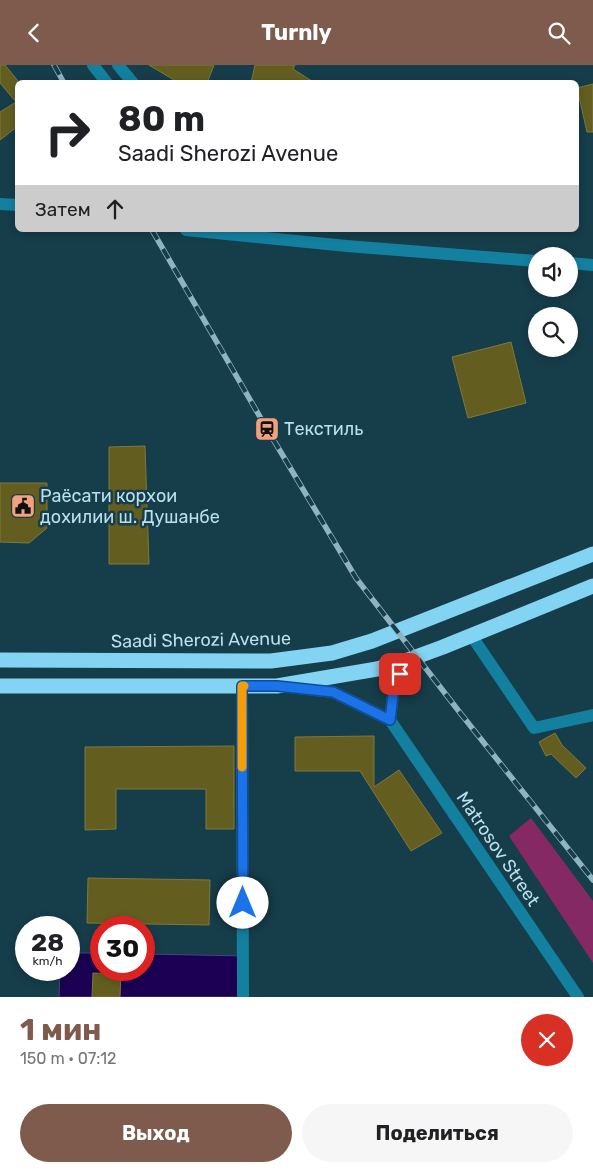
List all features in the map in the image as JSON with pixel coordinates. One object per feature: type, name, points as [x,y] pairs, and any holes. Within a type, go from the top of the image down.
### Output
[{"type":"highway","name":"Saadi Sherozi Avenue","points":[[0,660],[271,661],[313,657],[351,648],[404,629],[593,554]]},
{"type":"highway","points":[[0,686],[277,686],[377,669],[405,661],[593,586]]},
{"type":"street","points":[[93,65],[105,80]]},
{"type":"street","points":[[118,65],[130,80]]},
{"type":"street","points":[[0,204],[15,205]]},
{"type":"street","points":[[218,232],[357,247],[528,260]]},
{"type":"street","points":[[578,264],[593,265]]},
{"type":"street","points":[[470,635],[534,728],[593,715]]},
{"type":"street","points":[[390,720],[393,695],[405,661]]},
{"type":"street","points":[[242,686],[243,997]]},
{"type":"street","name":"Matrosov Street","points":[[277,686],[333,692],[390,720],[578,997]]},
{"type":"shaded area","points":[[531,818],[593,901],[593,963],[509,836]]},
{"type":"shaded area","points":[[80,953],[90,953],[90,981],[155,981],[155,954],[246,956],[245,997],[59,997],[60,981],[80,981]]},
{"type":"building","points":[[0,65],[5,65],[17,80],[15,80],[15,101],[0,83]]},
{"type":"building","points":[[149,65],[214,65],[208,80],[174,80]]},
{"type":"building","points":[[255,65],[295,65],[293,69],[310,80],[252,80]]},
{"type":"building","points":[[593,84],[593,132],[587,132],[579,97],[579,88]]},
{"type":"building","points":[[15,103],[15,128],[0,140],[0,112]]},
{"type":"building","points":[[511,342],[526,403],[468,418],[452,357]]},
{"type":"building","points":[[145,446],[149,564],[109,564],[109,447]]},
{"type":"building","name":"Раёсати корхои дохилии ш. Душанбе","points":[[0,483],[47,483],[47,528],[29,543],[0,542]]},
{"type":"building","points":[[555,733],[562,745],[586,768],[576,778],[551,754],[546,756],[539,742]]},
{"type":"building","points":[[374,736],[374,787],[399,770],[442,833],[411,851],[360,771],[295,771],[295,737]]},
{"type":"building","points":[[234,746],[234,829],[206,829],[206,789],[116,789],[116,829],[85,830],[85,747]]},
{"type":"building","points":[[88,878],[210,880],[209,925],[155,924],[155,916],[90,916],[90,923],[87,923]]},
{"type":"building","points":[[93,981],[121,981],[120,997],[92,997]]},
{"type":"railway","points":[[54,65],[62,80]]},
{"type":"railway","points":[[153,232],[356,578],[593,880]]},
{"type":"slow traffic","points":[[242,767],[242,686],[244,686]]},
{"type":"place","name":"Текстиль","points":[[267,429]]},
{"type":"place","name":"Раёсати корхои дохилии ш. Душанбе","points":[[23,506]]},
{"type":"route","points":[[243,903],[242,686],[277,686],[333,692],[390,720],[393,695],[400,674]]}]
